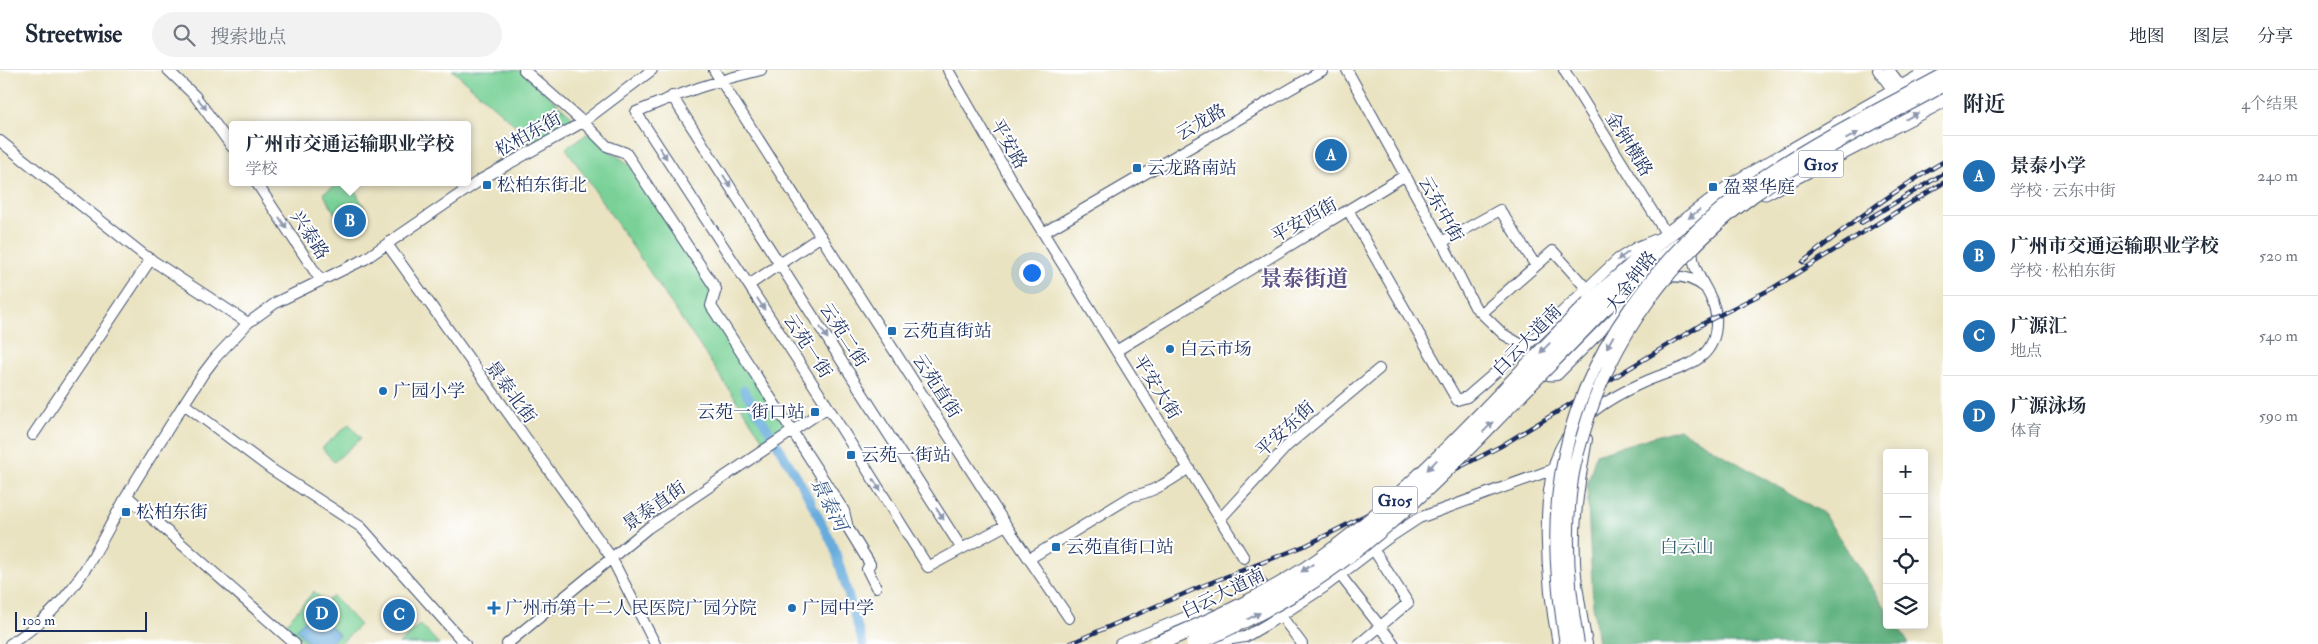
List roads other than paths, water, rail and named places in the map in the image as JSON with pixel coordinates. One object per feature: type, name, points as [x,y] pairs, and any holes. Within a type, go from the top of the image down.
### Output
[{"type":"highway","name":"白云大道南","points":[[1157,644],[1260,597],[1312,565],[1355,533],[1408,488],[1594,300],[1667,235],[1740,181],[1933,70]]},
{"type":"highway","name":"白云大道南","points":[[1194,644],[1265,611],[1345,558],[1386,527],[1430,486],[1594,300],[1654,265],[1700,230],[1750,200],[1943,100]]},
{"type":"main road","name":"大金钟路","points":[[1566,644],[1560,607],[1556,553],[1561,474],[1578,410],[1599,363],[1625,316],[1650,282],[1684,243],[1743,191],[1788,161],[1943,75]]},
{"type":"main road","name":"大金钟路","points":[[1578,644],[1571,605],[1567,553],[1572,476],[1589,413],[1603,379],[1641,311],[1684,257],[1717,225],[1752,197],[1798,166],[1943,86]]},
{"type":"street","points":[[168,70],[195,96],[229,143]]},
{"type":"street","points":[[524,70],[583,122],[606,146],[626,153],[716,289],[711,306],[844,511],[848,528],[870,564],[867,569],[876,587]]},
{"type":"street","name":"松柏东街","points":[[471,186],[583,122],[630,89],[652,70]]},
{"type":"street","name":"云苑直街","points":[[714,70],[1006,525],[1069,618]]},
{"type":"street","points":[[672,96],[721,79],[761,70]]},
{"type":"street","name":"平安路","points":[[948,70],[1043,233]]},
{"type":"street","name":"云龙路","points":[[1043,233],[1323,70]]},
{"type":"street","name":"云东中街","points":[[1347,70],[1442,242],[1475,307],[1503,334],[1525,347]]},
{"type":"street","name":"金钟横路","points":[[1564,70],[1667,235]]},
{"type":"street","points":[[1878,70],[1898,90]]},
{"type":"street","points":[[1889,70],[1898,90]]},
{"type":"street","name":"云苑一街","points":[[672,96],[636,112],[828,407],[928,567],[962,549]]},
{"type":"street","name":"云苑二街","points":[[672,96],[962,549]]},
{"type":"street","points":[[0,142],[151,259],[248,323]]},
{"type":"street","points":[[1348,210],[1404,176]]},
{"type":"street","name":"兴泰路","points":[[259,186],[321,281]]},
{"type":"street","name":"松柏东街","points":[[10,644],[47,618],[71,591],[184,404],[216,356],[248,323],[277,302],[350,268],[471,186]]},
{"type":"street","name":"平安西街","points":[[1116,351],[1348,210],[1457,400],[1467,397],[1525,347]]},
{"type":"street","points":[[1442,242],[1500,210],[1536,266]]},
{"type":"street","points":[[1482,314],[1553,251],[1594,300],[1525,347],[1526,358],[1536,369],[1544,375],[1558,376],[1700,230]]},
{"type":"street","points":[[1558,644],[1547,550],[1548,513],[1554,468],[1563,443],[1576,426],[1602,404],[1650,379],[1682,369],[1699,360],[1712,344],[1717,326],[1716,312],[1693,260],[1694,239],[1700,230]]},
{"type":"street","name":"平安大街","points":[[1043,233],[1244,558]]},
{"type":"street","points":[[749,284],[821,236]]},
{"type":"street","name":"景泰北街","points":[[386,244],[610,558],[654,644]]},
{"type":"street","points":[[33,435],[151,259]]},
{"type":"street","points":[[1653,277],[1677,276],[1689,278],[1705,289]]},
{"type":"street","name":"平安东街","points":[[1220,519],[1287,446],[1379,369]]},
{"type":"street","points":[[184,404],[272,469],[361,527],[465,644]]},
{"type":"street","points":[[1587,644],[1578,590],[1575,560],[1575,529],[1578,491],[1588,432],[1595,413],[1602,404]]},
{"type":"street","name":"景泰直街","points":[[507,644],[610,558],[677,508],[828,407]]},
{"type":"street","points":[[1029,559],[1126,500],[1153,490],[1189,468]]},
{"type":"street","points":[[1120,644],[1198,612],[1211,614],[1218,620],[1224,643],[1245,637],[1284,617],[1387,539],[1419,518],[1554,468]]},
{"type":"street","points":[[127,496],[295,644]]},
{"type":"street","points":[[962,549],[1006,525]]},
{"type":"street","points":[[1359,644],[1408,603],[1377,556]]},
{"type":"street","points":[[1340,576],[1394,644]]},
{"type":"street","points":[[1260,581],[1302,644]]},
{"type":"water","points":[[316,610],[339,635],[329,644],[310,644],[296,629]]},
{"type":"waterway","name":"景泰河","points":[[744,390],[803,487],[834,547],[863,644]]},
{"type":"railway","points":[[1803,262],[1871,209],[1943,162]]},
{"type":"railway","points":[[1861,223],[1943,174]]},
{"type":"railway","points":[[1069,644],[1202,586],[1307,545],[1501,446],[1704,323],[1773,288],[1943,183]]},
{"type":"place","name":"景泰小学","points":[[1331,155]]},
{"type":"place","name":"云龙路南站","points":[[1137,168]]},
{"type":"place","name":"松柏东街北","points":[[487,185]]},
{"type":"place","name":"盈翠华庭","points":[[1713,187]]},
{"type":"place","name":"广州市交通运输职业学校","points":[[350,221]]},
{"type":"place","name":"云苑直街站","points":[[892,331]]},
{"type":"place","name":"白云市场","points":[[1170,349]]},
{"type":"place","name":"广园小学","points":[[383,391]]},
{"type":"place","name":"云苑一街口站","points":[[815,412]]},
{"type":"place","name":"云苑一街站","points":[[851,455]]},
{"type":"place","name":"松柏东街","points":[[126,512]]},
{"type":"place","name":"云苑直街口站","points":[[1056,547]]},
{"type":"place","name":"广州市第十二人民医院广园分院","points":[[494,608]]},
{"type":"place","name":"广园中学","points":[[792,608]]},
{"type":"place","name":"广源泳场","points":[[322,614]]},
{"type":"place","name":"广源汇","points":[[399,615]]},
{"type":"district","name":"景泰街道","points":[[1304,278]]},
{"type":"park label","name":"白云山","points":[[1687,547]]}]
